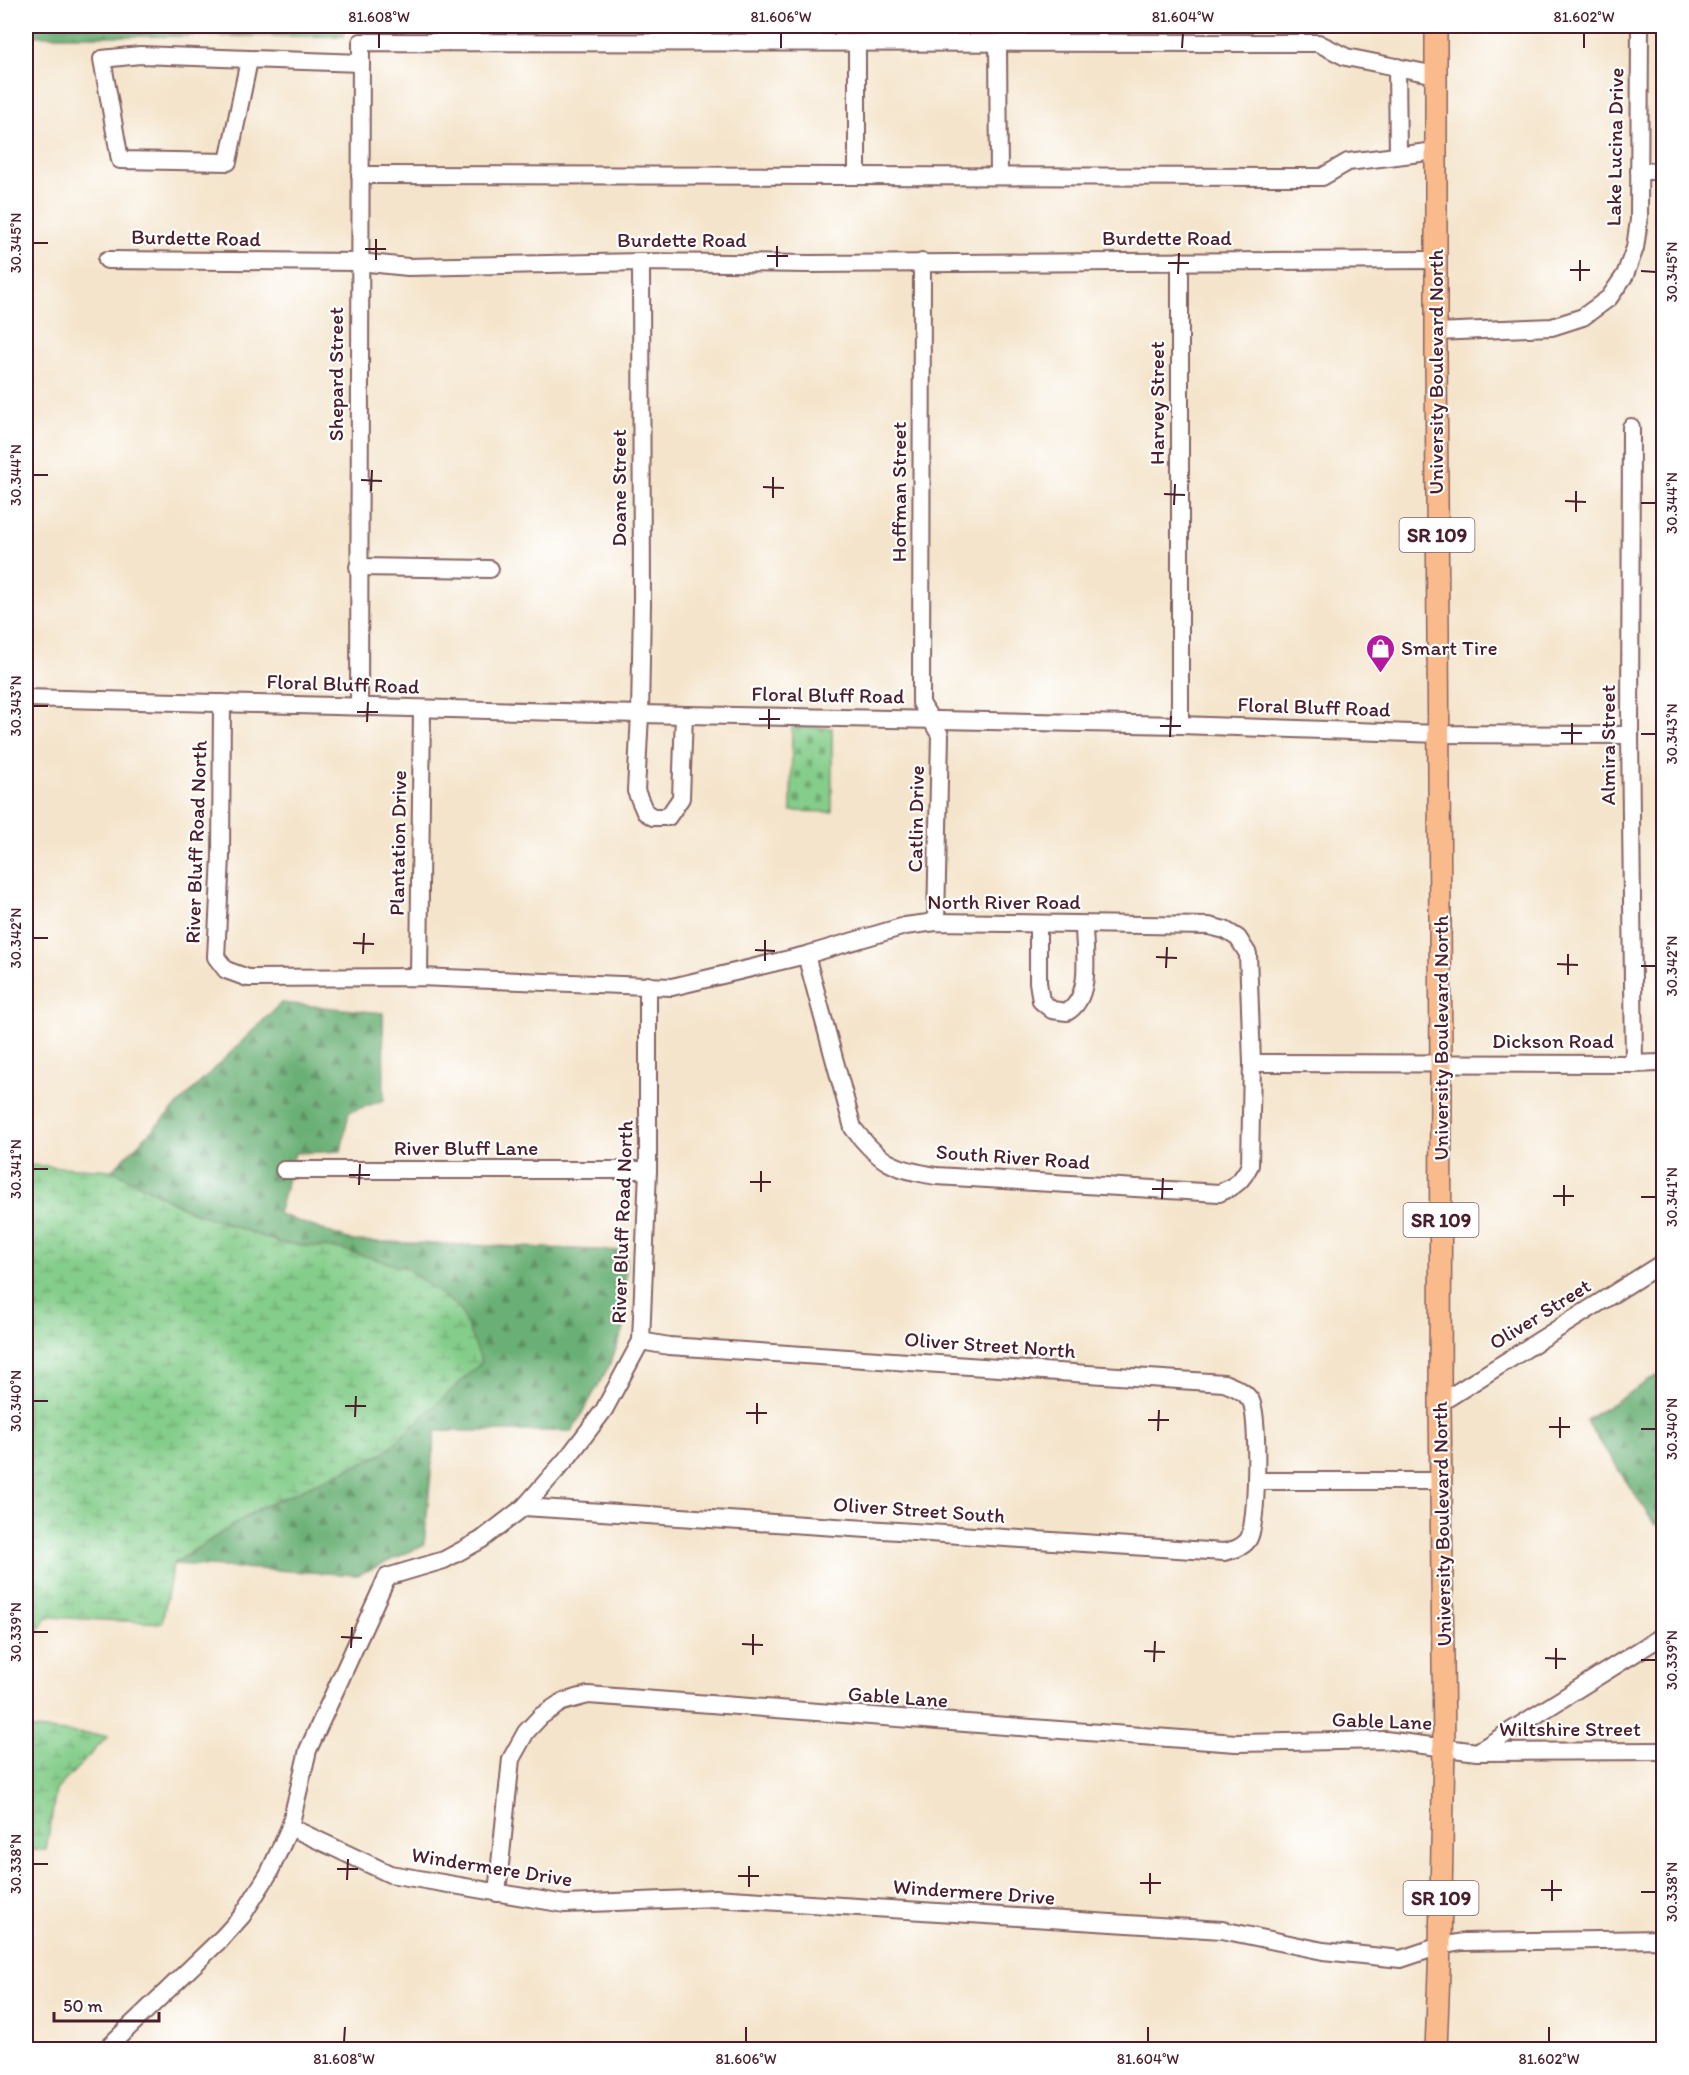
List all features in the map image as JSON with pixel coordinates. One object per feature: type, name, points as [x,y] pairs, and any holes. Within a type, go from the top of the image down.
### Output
[{"type":"main road","name":"University Boulevard North","points":[[1436,26],[1441,1062],[1440,1403],[1444,1746],[1436,2049]]},
{"type":"street","name":"Lake Lucina Drive","points":[[1436,332],[1552,327],[1583,317],[1609,298],[1625,275],[1635,248],[1639,220],[1640,26]]},
{"type":"street","name":"Shepard Street","points":[[359,706],[361,42],[857,44]]},
{"type":"street","points":[[998,43],[999,176]]},
{"type":"street","points":[[857,176],[857,44],[1318,43],[1346,57],[1436,75]]},
{"type":"street","points":[[249,60],[228,162],[120,160],[102,58],[140,55],[361,63]]},
{"type":"street","points":[[1397,67],[1398,155]]},
{"type":"street","points":[[360,175],[1322,177],[1348,162],[1436,151]]},
{"type":"street","points":[[1639,171],[1664,171]]},
{"type":"street","name":"Burdette Road","points":[[107,260],[359,262],[408,267],[641,262],[809,264],[1436,260]]},
{"type":"street","name":"Harvey Street","points":[[1180,261],[1180,725]]},
{"type":"street","name":"Doane Street","points":[[641,262],[642,604],[636,791],[645,812],[653,817],[668,817],[681,798],[684,715]]},
{"type":"street","name":"Hoffman Street","points":[[922,262],[921,703],[930,720]]},
{"type":"street","name":"Almira Street","points":[[1631,427],[1630,735],[1634,1064]]},
{"type":"street","points":[[358,567],[490,569]]},
{"type":"street","name":"Floral Bluff Road","points":[[26,698],[1180,725],[1440,734],[1630,735]]},
{"type":"street","name":"River Bluff Road North","points":[[105,2049],[215,1945],[242,1916],[269,1873],[290,1827],[308,1750],[387,1577],[444,1560],[481,1540],[524,1507],[569,1456],[604,1410],[641,1341],[648,1170],[648,985],[419,978],[248,978],[226,970],[216,957],[221,857],[222,703]]},
{"type":"street","name":"Plantation Drive","points":[[419,978],[423,709]]},
{"type":"street","name":"Catlin Drive","points":[[930,720],[940,735],[936,922]]},
{"type":"street","name":"North River Road","points":[[648,985],[672,987],[806,955],[905,926],[936,922],[1209,926],[1225,930],[1238,938],[1248,954],[1252,1063]]},
{"type":"street","points":[[1038,924],[1038,982],[1041,1001],[1052,1010],[1067,1012],[1074,1008],[1079,1000],[1084,981],[1084,925]]},
{"type":"street","name":"South River Road","points":[[806,955],[853,1128],[868,1147],[890,1165],[912,1172],[936,1176],[1219,1193],[1237,1186],[1250,1165],[1252,1063]]},
{"type":"street","name":"Dickson Road","points":[[1252,1063],[1441,1062],[1662,1066]]},
{"type":"street","name":"River Bluff Lane","points":[[284,1170],[648,1170]]},
{"type":"street","name":"Oliver Street","points":[[1440,1403],[1664,1262]]},
{"type":"street","name":"Oliver Street North","points":[[641,1341],[669,1346],[1224,1383],[1239,1389],[1251,1401],[1254,1414],[1256,1481]]},
{"type":"street","points":[[1256,1481],[1441,1481]]},
{"type":"street","name":"Oliver Street South","points":[[524,1507],[1224,1552],[1238,1549],[1248,1540],[1253,1526],[1256,1481]]},
{"type":"street","points":[[1477,1752],[1664,1635]]},
{"type":"street","name":"Gable Lane","points":[[497,1893],[511,1759],[526,1732],[542,1716],[562,1701],[588,1695],[1236,1743],[1385,1740],[1477,1752]]},
{"type":"street","name":"Wiltshire Street","points":[[1477,1752],[1664,1751]]},
{"type":"street","name":"Windermere Drive","points":[[290,1827],[390,1874],[566,1904],[715,1898],[1222,1930],[1323,1951],[1401,1959],[1440,1946],[1462,1942],[1664,1939]]},
{"type":"green space","points":[[26,26],[343,26],[344,36],[26,36]]},
{"type":"green space","points":[[792,727],[832,728],[832,812],[791,811]]},
{"type":"green space","points":[[281,1003],[383,1013],[384,1100],[349,1112],[341,1151],[295,1153],[278,1214],[353,1241],[626,1251],[625,1326],[609,1366],[572,1431],[435,1431],[424,1545],[358,1575],[173,1564],[258,1509],[384,1453],[340,1249],[280,1243],[190,1211],[112,1170]]},
{"type":"green space","points":[[26,1165],[112,1170],[190,1211],[280,1243],[340,1249],[406,1268],[460,1309],[482,1362],[384,1453],[258,1509],[173,1564],[162,1623],[47,1617],[26,1649],[26,1463],[31,1457],[26,1446]]},
{"type":"green space","points":[[1663,1372],[1663,1520],[1655,1525],[1586,1420]]},
{"type":"green space","points":[[26,1728],[108,1736],[56,1790],[46,1850],[26,1850]]},
{"type":"place","name":"Smart Tire","points":[[1380,674]]}]
